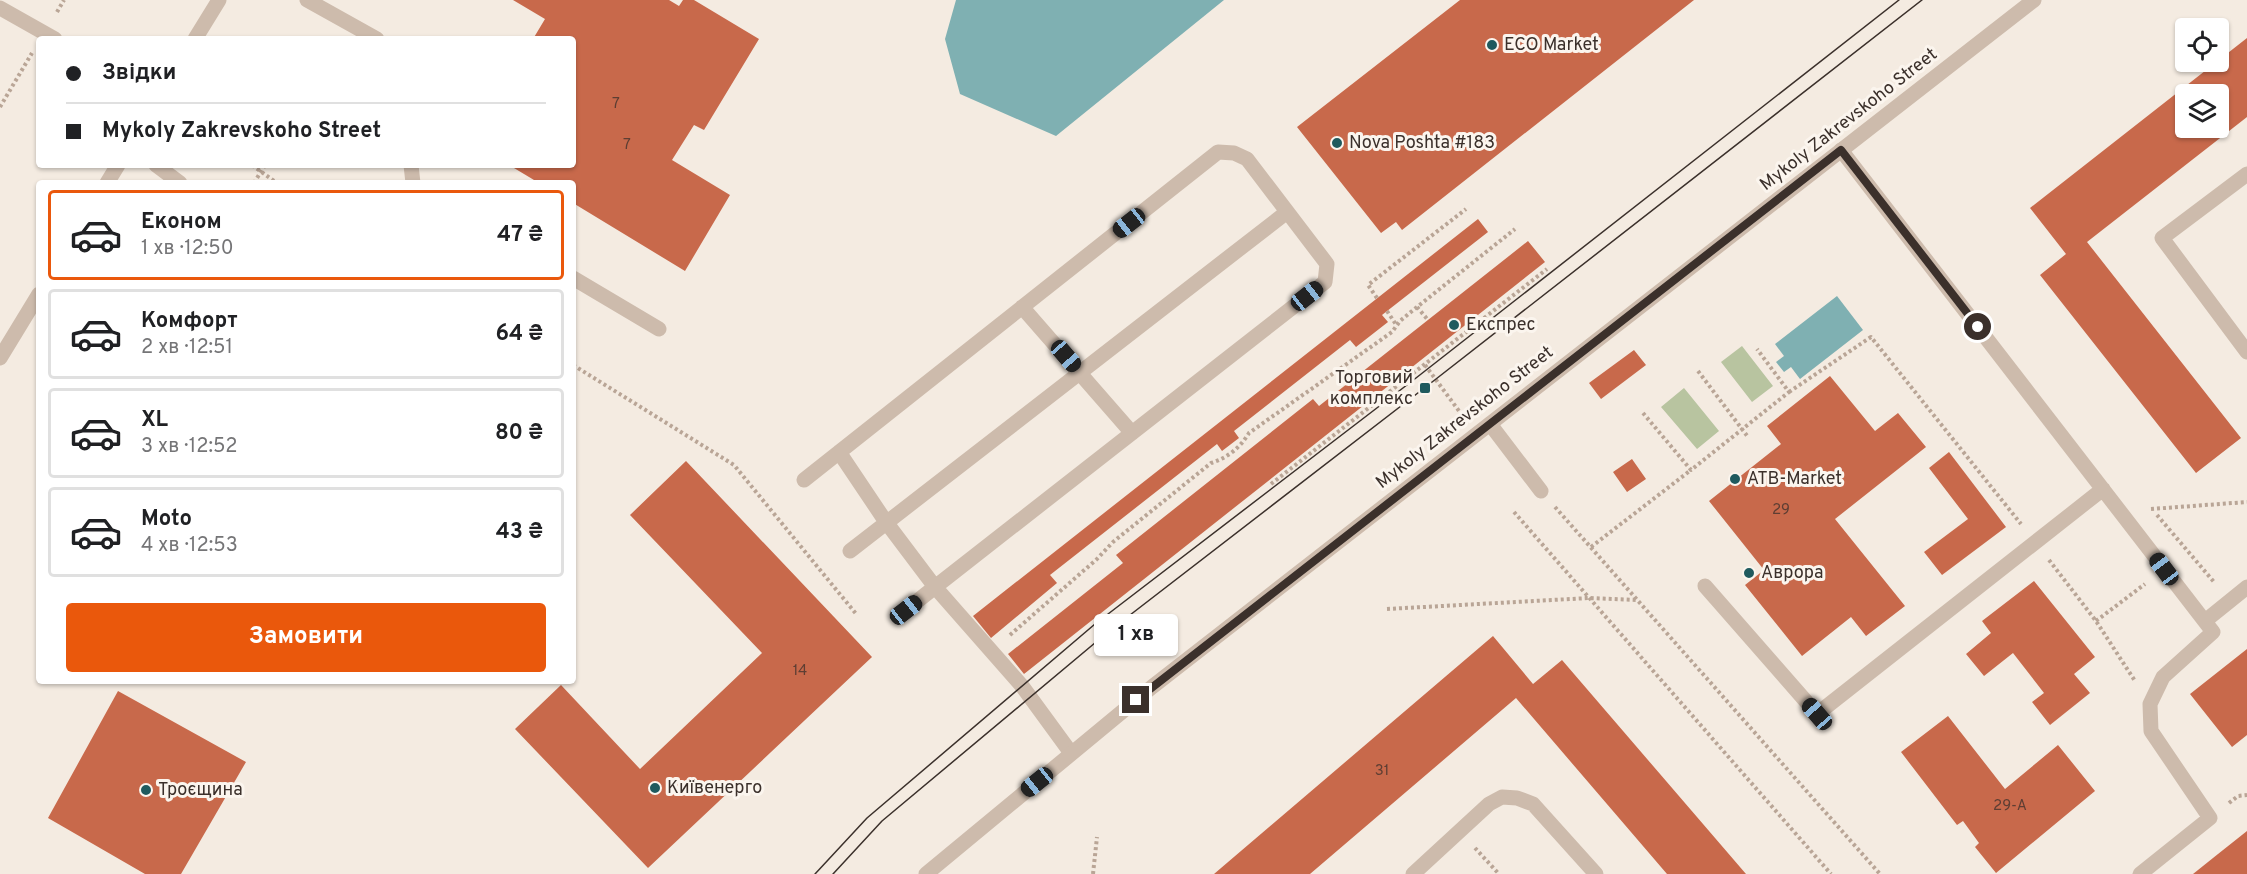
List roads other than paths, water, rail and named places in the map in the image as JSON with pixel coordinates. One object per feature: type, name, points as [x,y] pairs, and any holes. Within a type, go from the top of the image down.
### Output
[{"type":"street","points":[[197,36],[219,0]]},
{"type":"street","points":[[307,0],[372,36]]},
{"type":"street","name":"Mykoly Zakrevskoho Street","points":[[926,874],[1152,687],[2034,0]]},
{"type":"street","points":[[0,8],[50,36]]},
{"type":"street","points":[[1841,150],[2213,632],[2163,677],[2150,704],[2151,730],[2210,818],[2139,874]]},
{"type":"street","points":[[804,480],[1218,153],[1234,153],[1247,159],[1327,264],[1325,282],[906,610]]},
{"type":"street","points":[[160,168],[176,180]]},
{"type":"street","points":[[2247,174],[2162,238],[2247,352]]},
{"type":"street","points":[[850,551],[1287,213]]},
{"type":"street","points":[[576,280],[659,329]]},
{"type":"street","points":[[0,358],[36,299]]},
{"type":"street","points":[[1022,307],[1132,433]]},
{"type":"street","points":[[1490,424],[1541,491]]},
{"type":"street","points":[[838,452],[886,522],[935,587],[1026,692],[1071,753]]},
{"type":"street","points":[[1705,586],[1817,714],[2103,489]]},
{"type":"street","points":[[2205,621],[2247,587]]},
{"type":"street","points":[[1413,874],[1489,804],[1502,797],[1517,798],[1533,804],[1596,874]]},
{"type":"water","points":[[956,0],[1224,0],[1056,136],[960,94],[945,39]]},
{"type":"water","points":[[1837,296],[1863,330],[1800,379],[1791,367],[1784,372],[1776,362],[1784,356],[1775,344]]},
{"type":"tram line","points":[[815,874],[867,818],[1095,624],[1416,378],[1899,0]]},
{"type":"tram line","points":[[833,874],[882,821],[1108,632],[1922,0]]},
{"type":"place","name":"ECO Market","points":[[1492,45]]},
{"type":"place","name":"Nova Poshta #183","points":[[1337,143]]},
{"type":"place","name":"Експрес","points":[[1454,325]]},
{"type":"place","name":"Торговий комплекс","points":[[1425,388]]},
{"type":"place","name":"ATB-Market","points":[[1735,479]]},
{"type":"place","name":"Аврора","points":[[1749,573]]},
{"type":"place","name":"Київенерго","points":[[655,788]]},
{"type":"place","name":"Троєщина","points":[[146,790]]}]
